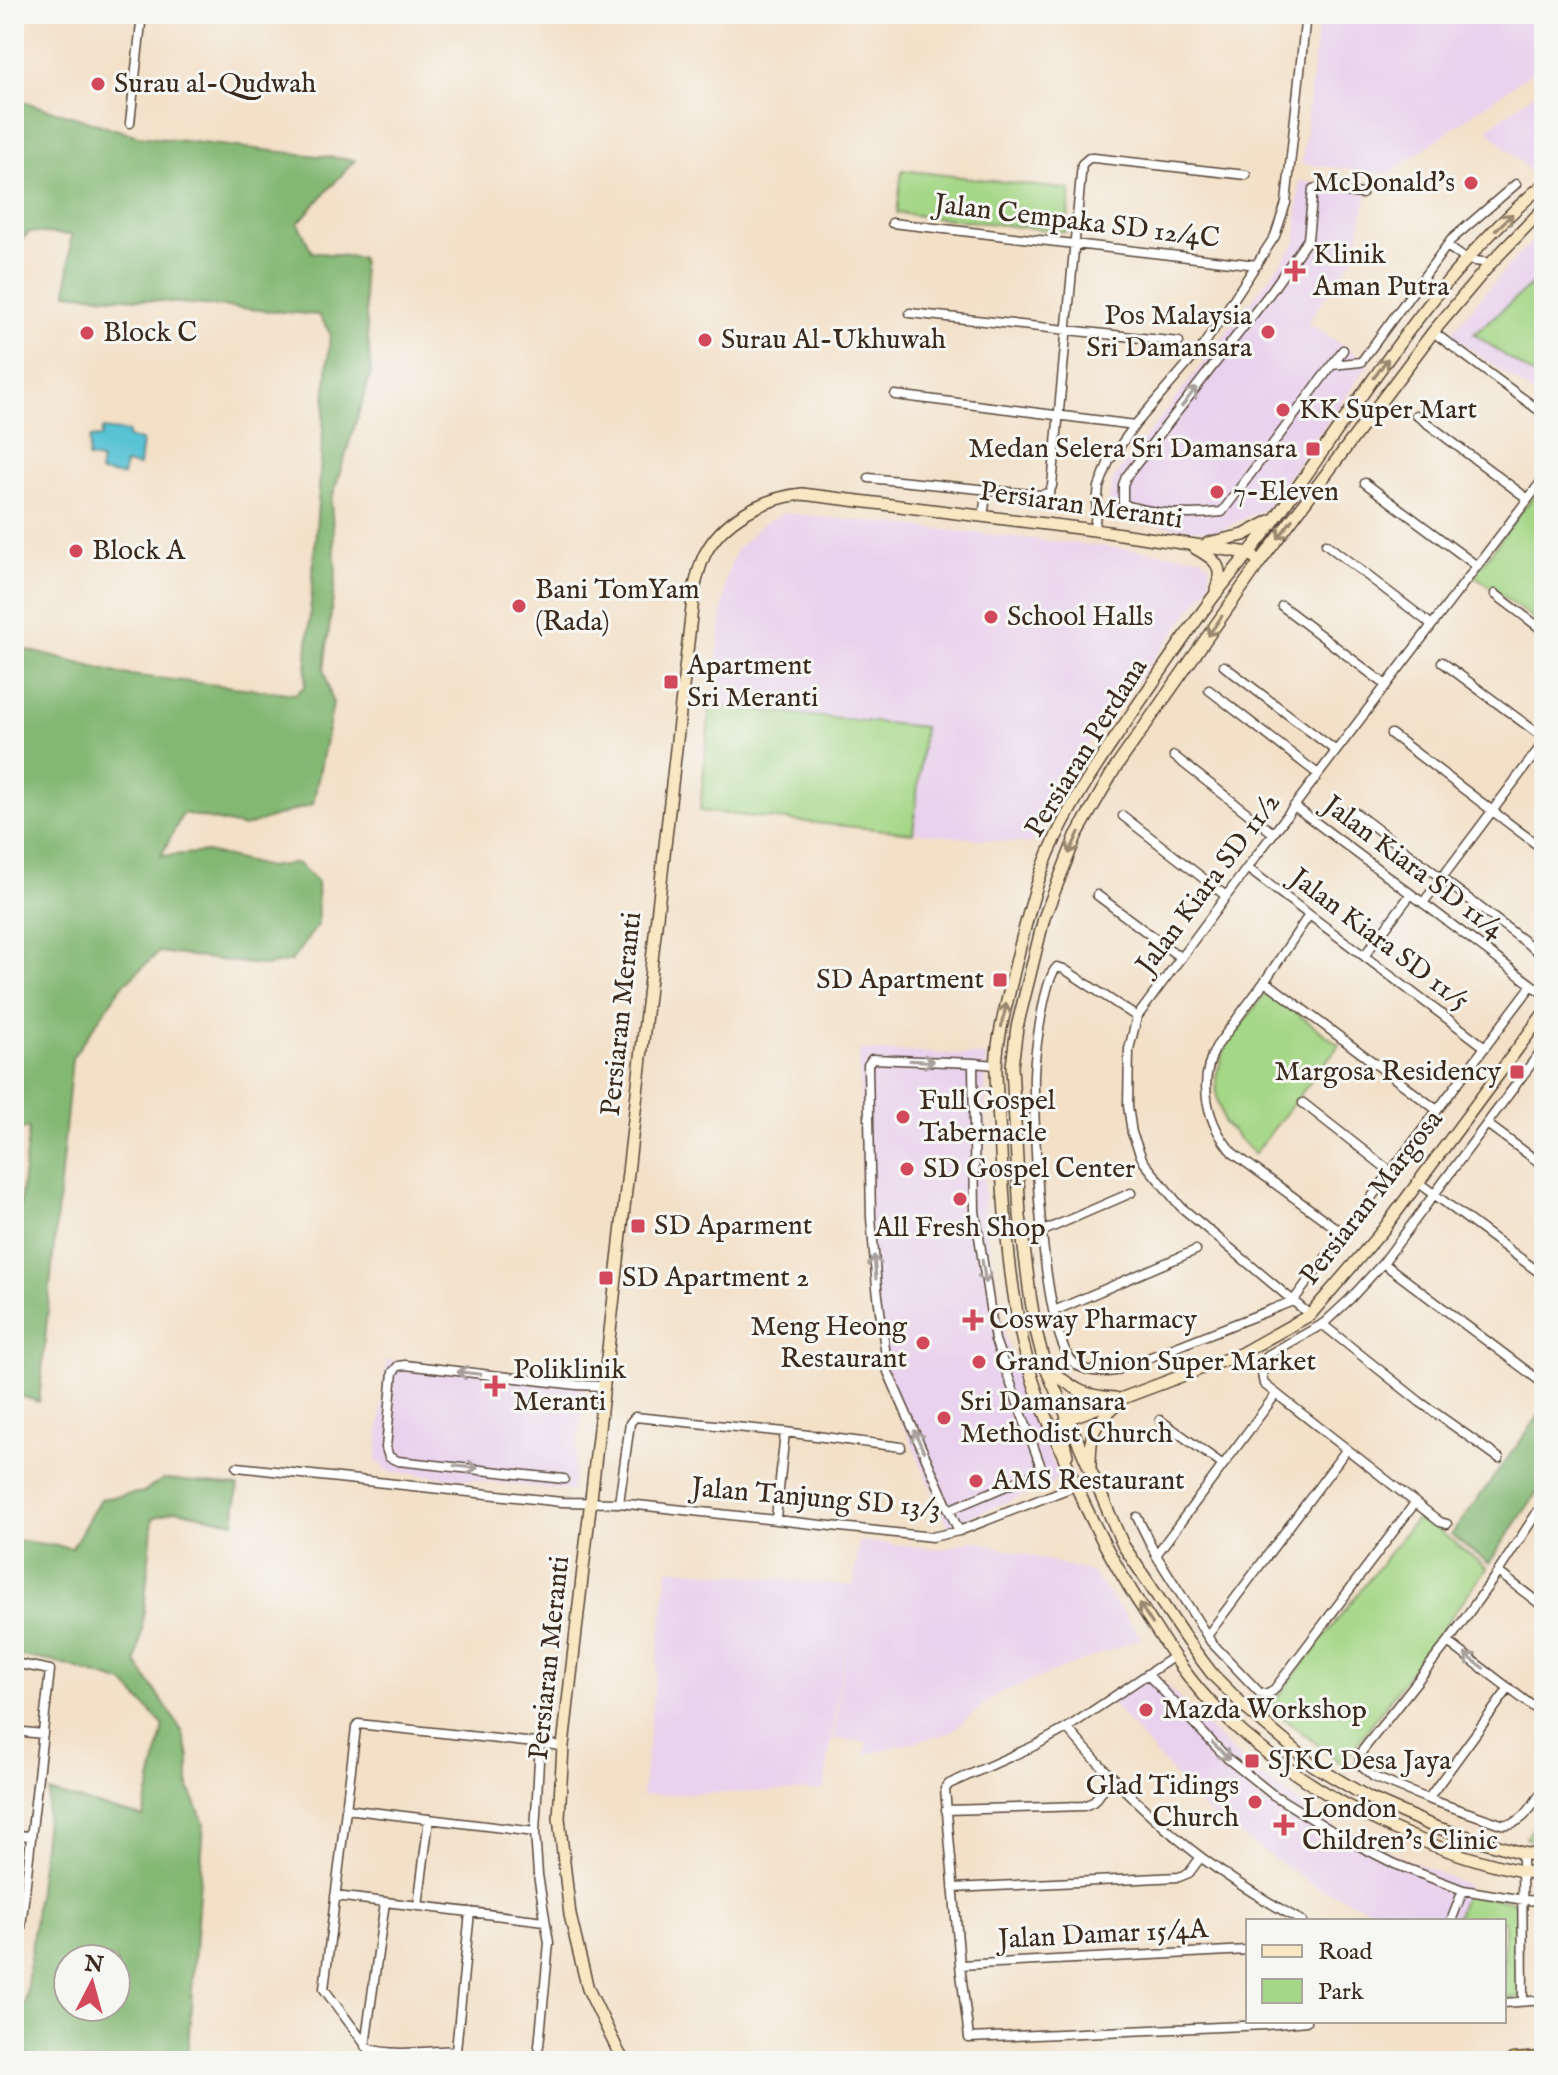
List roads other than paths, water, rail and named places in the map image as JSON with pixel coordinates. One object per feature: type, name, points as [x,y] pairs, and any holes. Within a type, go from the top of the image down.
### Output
[{"type":"highway","points":[[1513,2061],[1544,2059]]},
{"type":"main road","name":"Persiaran Perdana","points":[[1544,184],[1476,249],[1419,315],[1276,518],[1213,598],[1101,759],[1059,829],[1044,866],[1028,913],[1002,1023],[996,1065],[1005,1212],[1021,1337],[1030,1372],[1073,1480],[1119,1573],[1173,1657],[1211,1704],[1249,1739],[1302,1779],[1360,1813],[1424,1842],[1474,1860],[1544,1875]]},
{"type":"main road","name":"Persiaran Perdana","points":[[1544,208],[1491,263],[1433,332],[1260,562],[1114,770],[1076,836],[1044,918],[1017,1027],[1012,1066],[1020,1216],[1032,1307],[1045,1366],[1123,1545],[1188,1642],[1213,1675],[1249,1711],[1313,1765],[1369,1798],[1435,1827],[1544,1857]]},
{"type":"main road","name":"Persiaran Meranti","points":[[622,2057],[588,1989],[570,1915],[559,1818],[563,1746],[694,590],[705,553],[728,526],[762,503],[781,496],[802,494],[1094,530],[1249,553]]},
{"type":"main road","points":[[1187,545],[1229,539],[1258,529],[1276,518]]},
{"type":"main road","points":[[1187,545],[1215,561],[1220,571],[1213,598]]},
{"type":"main road","points":[[1249,553],[1260,562]]},
{"type":"main road","name":"Persiaran Margosa","points":[[1067,1419],[1240,1354],[1310,1315],[1383,1230],[1544,1013]]},
{"type":"main road","points":[[1045,1366],[1082,1393],[1123,1398]]},
{"type":"main road","points":[[1030,1372],[1052,1411],[1059,1418],[1067,1419],[1062,1432],[1073,1480]]},
{"type":"main road","points":[[1090,1472],[1092,1434],[1097,1422],[1123,1398]]},
{"type":"main road","points":[[1360,1813],[1369,1798]]},
{"type":"street","points":[[130,123],[142,14]]},
{"type":"street","points":[[1094,530],[1103,475],[1109,461],[1135,425],[1203,346],[1275,236],[1286,203],[1306,14]]},
{"type":"street","points":[[869,478],[1040,495],[1049,493],[1081,168],[1085,161],[1094,158],[1246,175]]},
{"type":"street","points":[[1332,365],[1361,362],[1447,246],[1516,184]]},
{"type":"street","points":[[1343,350],[1222,512],[1168,515],[1128,506],[1123,502],[1126,477],[1270,293],[1308,239],[1313,189],[1362,194]]},
{"type":"street","name":"Jalan Cempaka SD 12/4C","points":[[892,223],[1257,265]]},
{"type":"street","points":[[1447,246],[1467,260],[1491,263]]},
{"type":"street","points":[[910,313],[1179,342]]},
{"type":"street","points":[[1433,332],[1544,414]]},
{"type":"street","points":[[1203,346],[1220,356]]},
{"type":"street","points":[[895,395],[1135,425]]},
{"type":"street","points":[[1416,415],[1528,499]]},
{"type":"street","name":"Jalan Kiara SD 11/2","points":[[1310,1315],[1181,1207],[1143,1161],[1132,1133],[1128,1106],[1129,1049],[1137,1017],[1544,478]]},
{"type":"street","points":[[1365,483],[1477,566]]},
{"type":"street","points":[[983,517],[987,488]]},
{"type":"street","points":[[1326,544],[1432,625]]},
{"type":"street","points":[[1495,594],[1544,631]]},
{"type":"street","points":[[1282,606],[1386,685]]},
{"type":"street","points":[[1423,903],[1544,740],[1442,662]]},
{"type":"street","points":[[1224,666],[1336,751]]},
{"type":"street","points":[[1209,690],[1318,774]]},
{"type":"street","points":[[1391,734],[1544,850]]},
{"type":"street","points":[[1174,756],[1273,833]]},
{"type":"street","name":"Jalan Kiara SD 11/4","points":[[1294,806],[1544,994]]},
{"type":"street","points":[[1352,810],[1537,951]]},
{"type":"street","points":[[1123,816],[1226,896]]},
{"type":"street","name":"Jalan Kiara SD 11/5","points":[[1247,868],[1485,1047]]},
{"type":"street","points":[[1364,956],[1411,894]]},
{"type":"street","points":[[1097,895],[1181,958]]},
{"type":"street","points":[[1309,915],[1212,1055],[1207,1077],[1209,1110],[1222,1141],[1233,1153],[1344,1234]]},
{"type":"street","points":[[1137,1017],[1057,967],[1052,972],[1043,1006],[1034,1072],[1041,1232],[1054,1311],[1065,1348],[1073,1362],[1105,1373],[1293,1301],[1532,985]]},
{"type":"street","points":[[1265,981],[1437,1110]]},
{"type":"street","points":[[1447,1524],[1415,1503],[1264,1384],[1262,1369],[1268,1355],[1322,1324],[1383,1263],[1543,1052]]},
{"type":"street","points":[[959,1531],[888,1372],[871,1218],[868,1065],[875,1058],[996,1065]]},
{"type":"street","points":[[949,1510],[1037,1473],[1041,1467],[995,1340],[975,1211],[973,1063]]},
{"type":"street","points":[[1303,1103],[1391,1172]]},
{"type":"street","points":[[1487,1124],[1544,1166]]},
{"type":"street","points":[[1419,1183],[1544,1276]]},
{"type":"street","points":[[1041,1232],[1131,1193]]},
{"type":"street","points":[[1054,1311],[1196,1250]]},
{"type":"street","points":[[1383,1263],[1544,1384]]},
{"type":"street","points":[[1322,1324],[1420,1402],[1499,1458]]},
{"type":"street","points":[[564,1479],[398,1461],[389,1457],[386,1448],[393,1372],[398,1366],[405,1365],[603,1386]]},
{"type":"street","points":[[1156,1555],[1276,1394]]},
{"type":"street","points":[[619,1503],[630,1423],[635,1417],[901,1447]]},
{"type":"street","points":[[1160,1420],[1223,1465]]},
{"type":"street","points":[[776,1518],[785,1432]]},
{"type":"street","points":[[1207,1636],[1347,1449]]},
{"type":"street","name":"Jalan Tanjung SD 13/3","points":[[237,1467],[547,1500],[619,1503],[776,1518],[922,1536],[942,1536],[959,1531],[1073,1480]]},
{"type":"street","points":[[1544,1502],[1448,1642],[1362,1751],[1359,1761],[1363,1770],[1374,1777],[1501,1824],[1513,1824],[1520,1820],[1544,1788]]},
{"type":"street","points":[[1137,1517],[1156,1555],[1211,1642],[1259,1692],[1266,1695],[1273,1691],[1415,1503]]},
{"type":"street","points":[[1498,1572],[1544,1607]]},
{"type":"street","points":[[1448,1642],[1544,1715]]},
{"type":"street","points":[[1173,1657],[1067,1728],[949,1784],[944,1791],[969,2038],[1286,2023]]},
{"type":"street","points":[[14,1663],[50,1670],[17,1940],[14,1989]]},
{"type":"street","points":[[1148,1675],[1227,1758],[1272,1794],[1353,1843],[1395,1864],[1463,1890],[1544,1901]]},
{"type":"street","points":[[1428,1799],[1509,1688]]},
{"type":"street","points":[[470,1912],[456,2050],[378,2052],[365,2046],[324,1989],[358,1724],[563,1746]]},
{"type":"street","points":[[1067,1728],[1154,1817],[1201,1857],[1299,1919]]},
{"type":"street","points":[[14,1731],[43,1734]]},
{"type":"street","points":[[539,2046],[549,1943],[538,1875],[535,1832],[540,1743]]},
{"type":"street","points":[[946,1810],[1084,1806],[1093,1802],[1113,1777]]},
{"type":"street","points":[[346,1809],[535,1832]]},
{"type":"street","points":[[418,1906],[429,1819]]},
{"type":"street","points":[[14,1835],[31,1836]]},
{"type":"street","points":[[1522,1853],[1523,2001]]},
{"type":"street","points":[[953,1888],[1179,1877],[1189,1873],[1201,1857]]},
{"type":"street","points":[[1452,1919],[1463,1890]]},
{"type":"street","points":[[335,1896],[545,1921]]},
{"type":"street","points":[[365,2046],[385,1902]]},
{"type":"street","name":"Jalan Damar 15/4A","points":[[960,1965],[1246,1950]]},
{"type":"street","points":[[1506,2003],[1544,2000]]},
{"type":"water","points":[[102,429],[128,432],[128,438],[142,440],[139,466],[125,464],[123,476],[100,473],[101,460],[88,458],[90,438],[101,437]]},
{"type":"place","name":"Surau al-Qudwah","points":[[98,84]]},
{"type":"place","name":"McDonald's","points":[[1471,183]]},
{"type":"place","name":"Klinik Aman Putra","points":[[1295,271]]},
{"type":"place","name":"Pos Malaysia Sri Damansara","points":[[1268,332]]},
{"type":"place","name":"Block C","points":[[87,333]]},
{"type":"place","name":"Surau Al-Ukhuwah","points":[[705,340]]},
{"type":"place","name":"KK Super Mart","points":[[1283,410]]},
{"type":"place","name":"Medan Selera Sri Damansara","points":[[1313,449]]},
{"type":"place","name":"7-Eleven","points":[[1217,492]]},
{"type":"place","name":"Block A","points":[[76,551]]},
{"type":"place","name":"Bani TomYam (Rada)","points":[[519,606]]},
{"type":"place","name":"School Halls","points":[[991,617]]},
{"type":"place","name":"Apartment Sri Meranti","points":[[671,682]]},
{"type":"place","name":"SD Apartment","points":[[1000,980]]},
{"type":"place","name":"Margosa Residency","points":[[1517,1072]]},
{"type":"place","name":"Full Gospel Tabernacle","points":[[903,1117]]},
{"type":"place","name":"SD Gospel Center","points":[[907,1169]]},
{"type":"place","name":"All Fresh Shop","points":[[960,1199]]},
{"type":"place","name":"SD Aparment","points":[[638,1226]]},
{"type":"place","name":"SD Apartment 2","points":[[606,1278]]},
{"type":"place","name":"Cosway Pharmacy","points":[[973,1320]]},
{"type":"place","name":"Meng Heong Restaurant","points":[[923,1343]]},
{"type":"place","name":"Grand Union Super Market","points":[[979,1362]]},
{"type":"place","name":"Poliklinik Meranti","points":[[495,1386]]},
{"type":"place","name":"Sri Damansara Methodist Church","points":[[944,1418]]},
{"type":"place","name":"AMS Restaurant","points":[[976,1481]]},
{"type":"place","name":"Mazda Workshop","points":[[1146,1710]]},
{"type":"place","name":"SJKC Desa Jaya","points":[[1252,1761]]},
{"type":"place","name":"Glad Tidings Church","points":[[1255,1802]]},
{"type":"place","name":"London Children's Clinic","points":[[1284,1825]]}]
